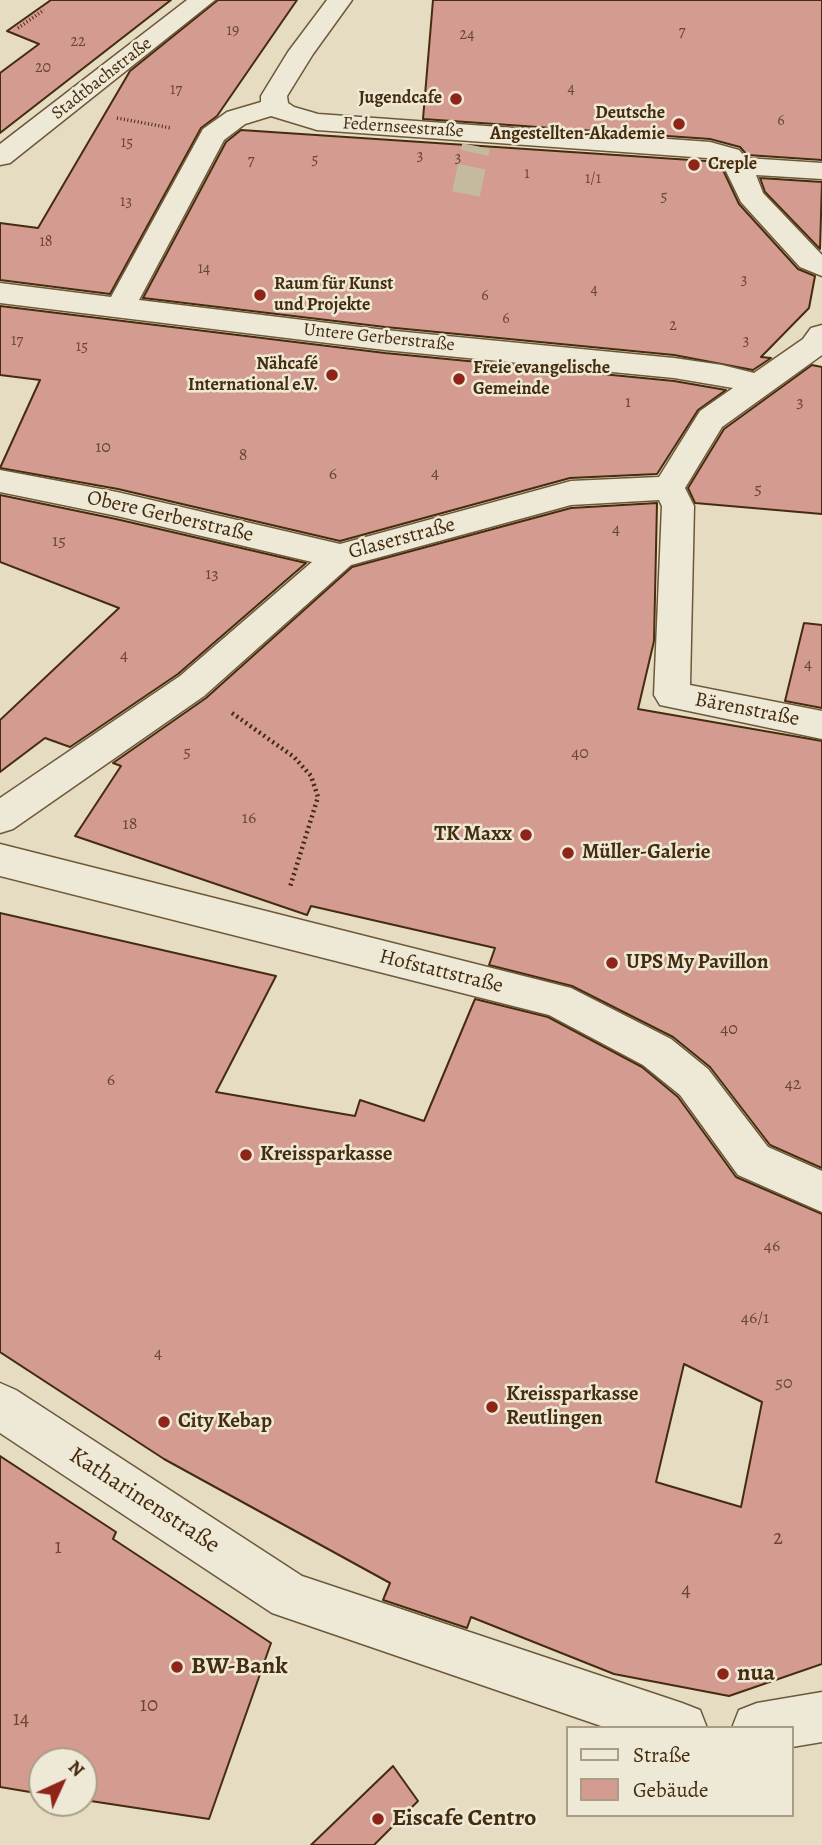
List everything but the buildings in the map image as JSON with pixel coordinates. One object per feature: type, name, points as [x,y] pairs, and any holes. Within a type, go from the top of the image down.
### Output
[{"type":"street","name":"Stadtbachstraße","points":[[0,157],[203,0]]},
{"type":"street","points":[[121,306],[213,135],[236,118],[275,106],[274,96],[291,66],[340,0]]},
{"type":"street","name":"Federnseestraße","points":[[275,106],[285,113],[317,122],[477,140],[710,150],[729,156],[738,166]]},
{"type":"street","points":[[818,263],[751,196],[738,166],[822,171]]},
{"type":"street","name":"Untere Gerberstraße","points":[[0,293],[385,340],[674,368],[722,375],[758,385]]},
{"type":"street","points":[[669,488],[711,419],[814,346],[822,335]]},
{"type":"street","name":"Obere Gerberstraße","points":[[0,481],[117,504],[340,556]]},
{"type":"street","name":"Glaserstraße","points":[[0,818],[192,685],[340,556],[571,493],[669,488]]},
{"type":"street","name":"Bärenstraße","points":[[669,488],[678,506],[672,695],[822,725]]},
{"type":"street","name":"Hofstattstraße","points":[[0,860],[277,932],[557,1000],[657,1052],[694,1082],[752,1161],[822,1192]]},
{"type":"street","name":"Katharinenstraße","points":[[0,1406],[289,1596],[676,1726]]},
{"type":"street","points":[[769,1726],[822,1717]]},
{"type":"path","points":[[18,28],[44,10]]},
{"type":"path","points":[[65,109],[213,135]]},
{"type":"path","points":[[192,685],[294,757],[311,776],[315,786],[318,797],[277,932]]},
{"type":"tunnel","points":[[466,194],[476,146]]},
{"type":"place","name":"Jugendcafe","points":[[456,99]]},
{"type":"place","name":"Deutsche Angestellten-Akademie","points":[[679,124]]},
{"type":"place","name":"Creple","points":[[694,165]]},
{"type":"place","name":"Raum für Kunst und Projekte","points":[[260,295]]},
{"type":"place","name":"Nähcafé International e.V.","points":[[332,375]]},
{"type":"place","name":"Freie evangelische Gemeinde","points":[[459,379]]},
{"type":"place","name":"TK Maxx","points":[[526,835]]},
{"type":"place","name":"Müller-Galerie","points":[[568,853]]},
{"type":"place","name":"UPS My Pavillon","points":[[612,963]]},
{"type":"place","name":"Kreissparkasse","points":[[246,1155]]},
{"type":"place","name":"Kreissparkasse Reutlingen","points":[[492,1407]]},
{"type":"place","name":"City Kebap","points":[[164,1422]]},
{"type":"place","name":"BW-Bank","points":[[177,1667]]},
{"type":"place","name":"nua","points":[[723,1674]]},
{"type":"place","name":"Eiscafe Centro","points":[[378,1819]]}]
